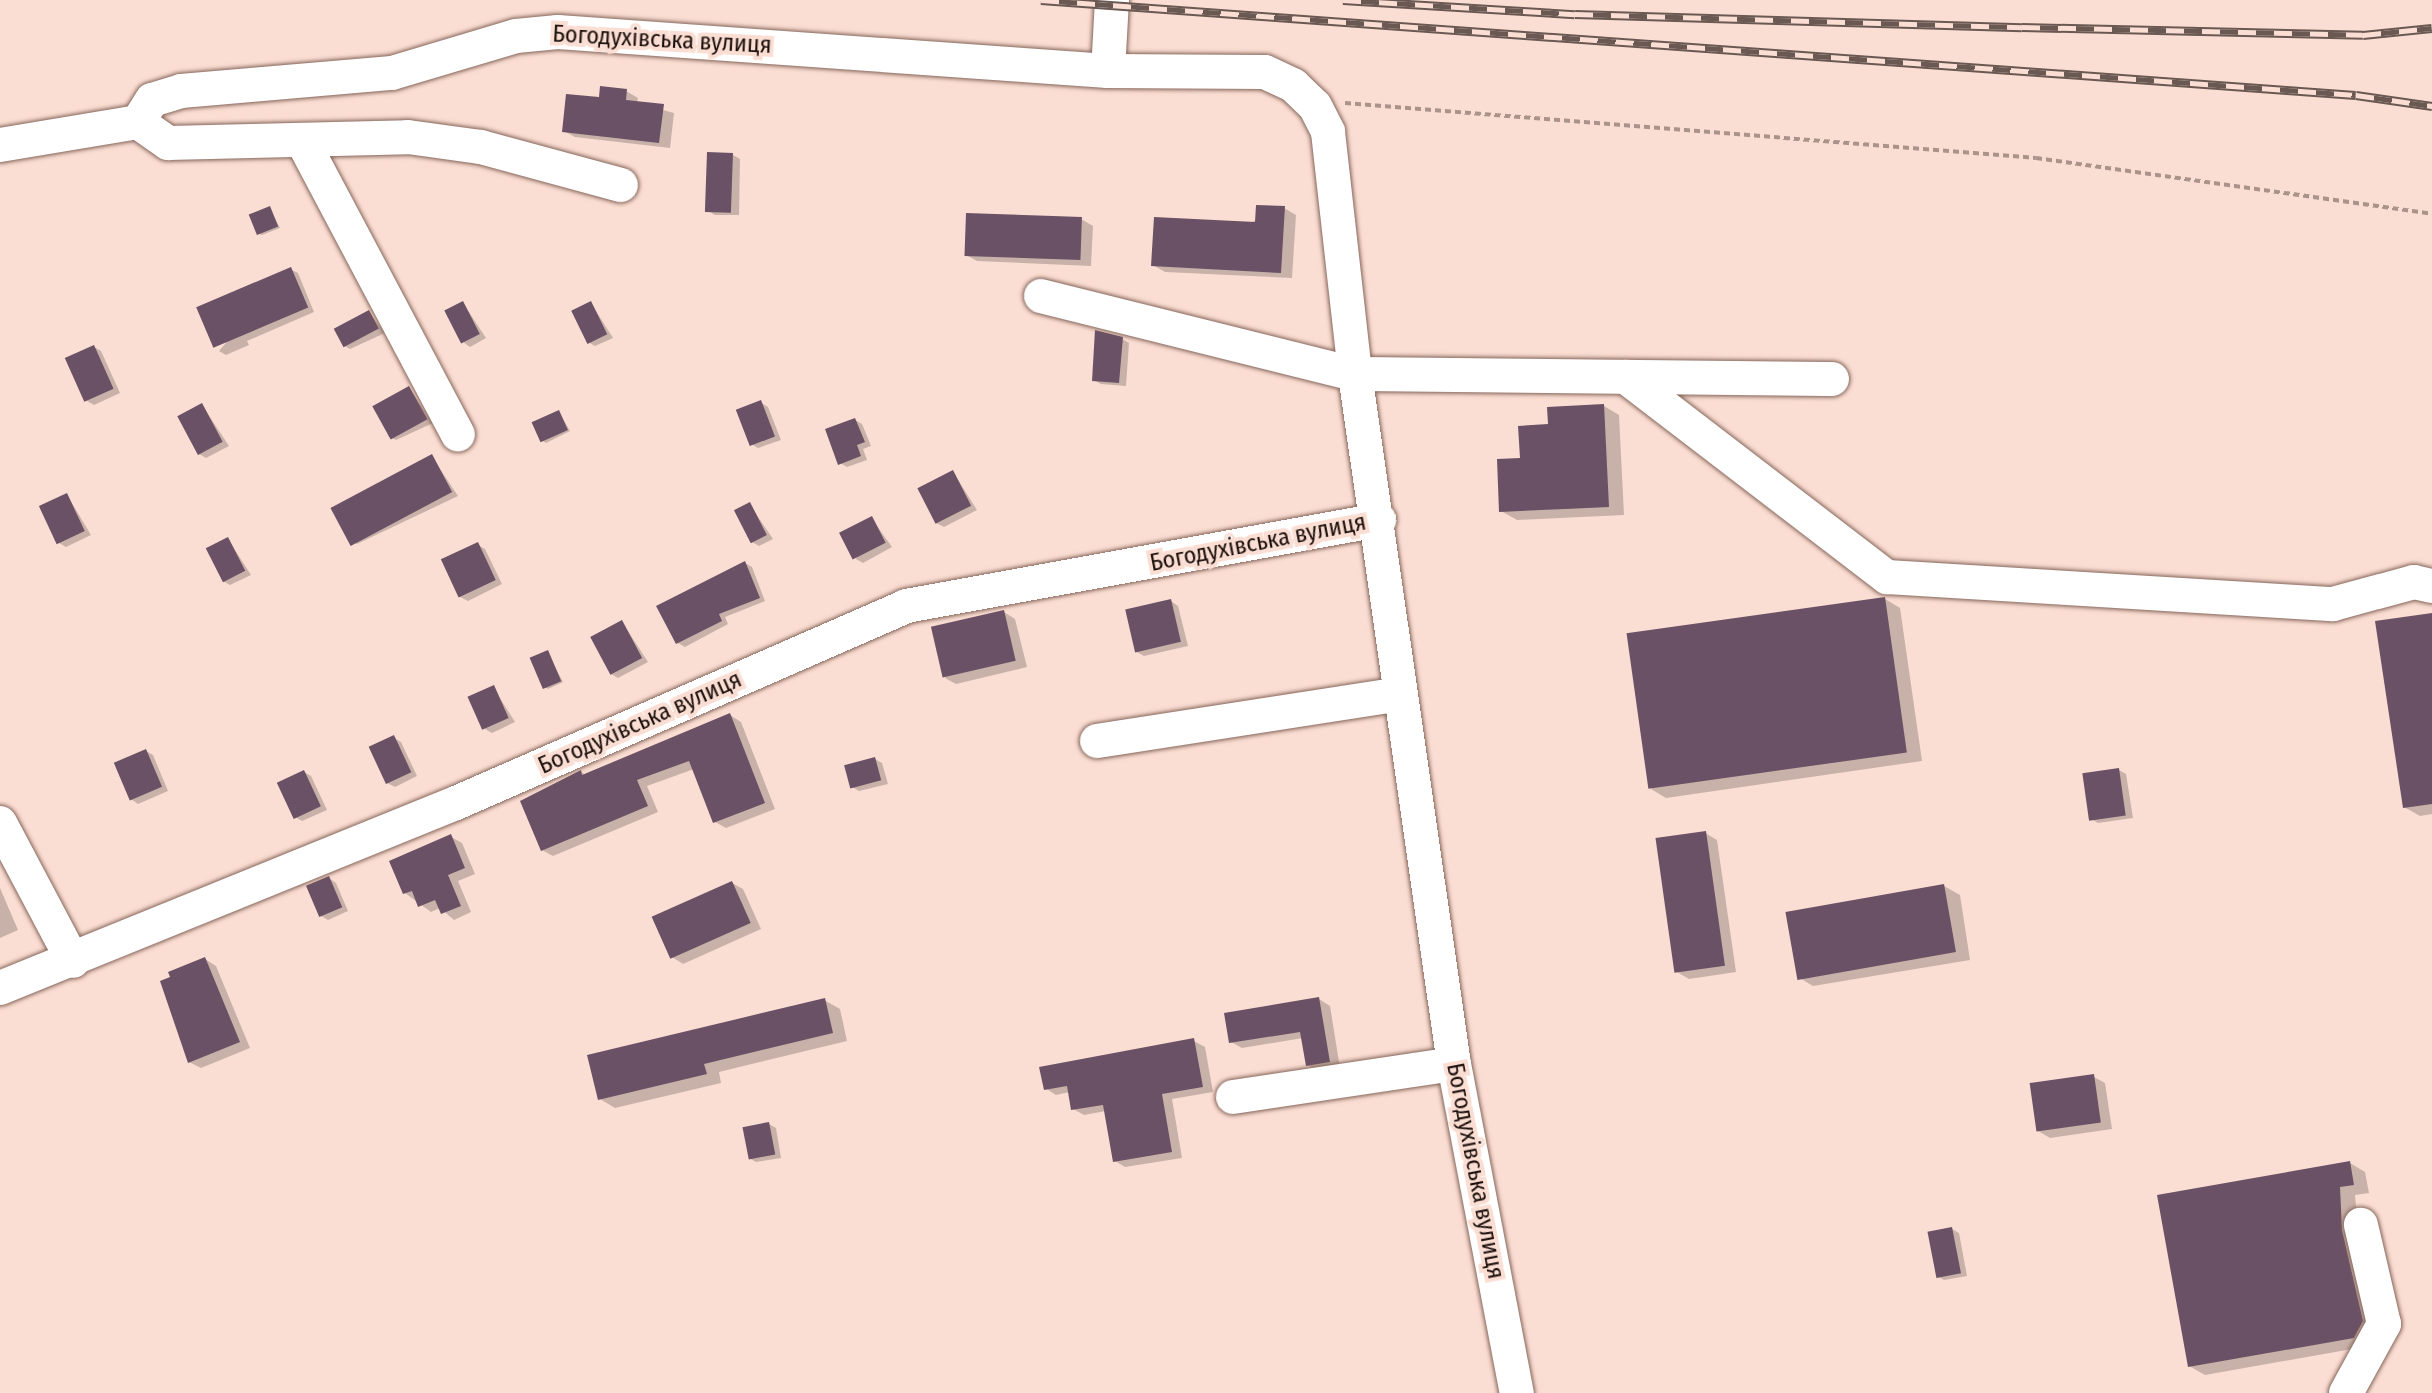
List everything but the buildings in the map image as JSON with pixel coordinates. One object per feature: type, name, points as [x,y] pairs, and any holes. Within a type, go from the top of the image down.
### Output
[{"type":"street","points":[[1108,71],[1112,0]]},
{"type":"street","name":"Богодухівська вулиця","points":[[138,122],[152,100],[181,91],[392,73],[516,36],[558,32],[1108,71],[1265,72],[1293,85],[1315,106],[1335,160],[1355,374],[1379,520],[1399,694],[1454,1064],[1517,1393]]},
{"type":"street","points":[[0,145],[138,122],[168,143],[408,137],[452,143],[621,185]]},
{"type":"street","points":[[303,142],[458,435]]},
{"type":"street","points":[[1041,296],[1355,374],[1832,379]]},
{"type":"street","points":[[1626,377],[1887,577],[2333,604],[2414,582],[2432,586]]},
{"type":"street","name":"Богодухівська вулиця","points":[[0,988],[73,961],[456,803],[906,606],[1379,520]]},
{"type":"street","points":[[1097,741],[1399,694]]},
{"type":"street","points":[[0,823],[73,961]]},
{"type":"street","points":[[1233,1097],[1454,1064]]},
{"type":"street","points":[[2346,1393],[2384,1324],[2361,1225]]},
{"type":"path","points":[[1315,106],[1359,102],[2036,158],[2432,214]]},
{"type":"railway","points":[[1041,0],[2356,95],[2432,106]]},
{"type":"railway","points":[[1343,0],[1575,14],[2022,27],[2363,35],[2432,28]]}]
